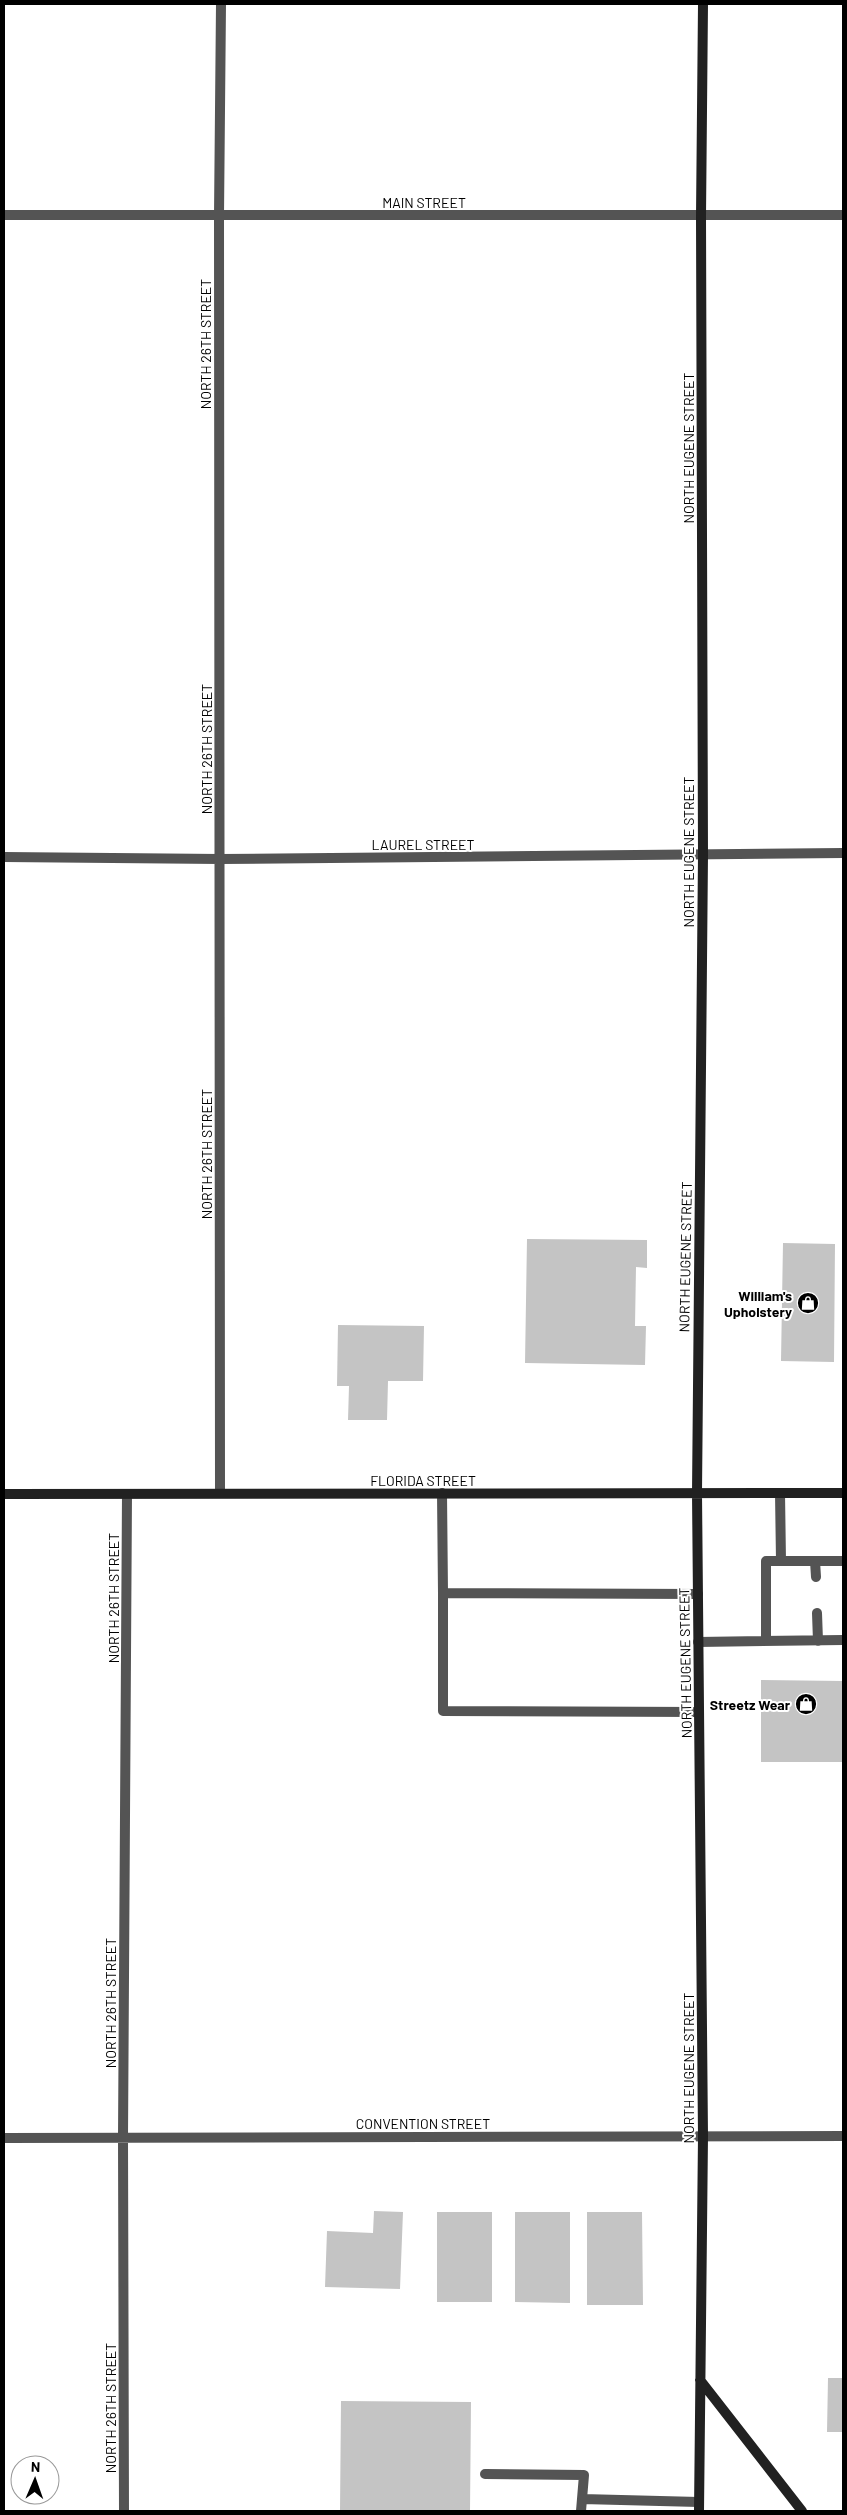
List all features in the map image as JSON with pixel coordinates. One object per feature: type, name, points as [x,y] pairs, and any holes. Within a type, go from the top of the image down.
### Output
[{"type":"street","name":"NORTH 26TH STREET","points":[[220,1493],[219,215],[221,4]]},
{"type":"street","name":"NORTH EUGENE STREET","points":[[699,2506],[703,2136],[696,1493],[703,855],[701,216],[703,4]]},
{"type":"street","name":"MAIN STREET","points":[[4,215],[843,215]]},
{"type":"street","name":"LAUREL STREET","points":[[4,857],[220,859],[843,853]]},
{"type":"street","points":[[442,1493],[443,1710],[699,1712]]},
{"type":"street","points":[[780,1493],[781,1561]]},
{"type":"street","name":"FLORIDA STREET","points":[[4,1494],[843,1493]]},
{"type":"street","name":"NORTH 26TH STREET","points":[[124,2511],[123,2137],[127,1494]]},
{"type":"street","points":[[766,1641],[766,1561],[843,1561]]},
{"type":"street","points":[[815,1561],[816,1576]]},
{"type":"street","points":[[443,1593],[698,1594]]},
{"type":"street","points":[[817,1614],[818,1641]]},
{"type":"street","points":[[698,1642],[843,1640]]},
{"type":"street","name":"CONVENTION STREET","points":[[4,2138],[843,2136]]},
{"type":"street","points":[[700,2380],[802,2511]]},
{"type":"street","points":[[485,2474],[584,2475],[581,2511]]},
{"type":"street","points":[[582,2499],[699,2506]]},
{"type":"building","points":[[527,1239],[647,1240],[647,1268],[636,1267],[635,1326],[646,1326],[645,1365],[525,1363]]},
{"type":"building","name":"William's Upholstery","points":[[783,1243],[835,1244],[834,1362],[781,1361]]},
{"type":"building","points":[[338,1325],[424,1326],[423,1381],[388,1381],[387,1420],[348,1420],[349,1386],[337,1386]]},
{"type":"building","points":[[761,1680],[843,1681],[843,1762],[761,1762]]},
{"type":"building","points":[[374,2211],[403,2212],[400,2289],[325,2287],[327,2231],[373,2233]]},
{"type":"building","points":[[437,2212],[492,2212],[492,2302],[437,2302]]},
{"type":"building","points":[[515,2212],[570,2212],[570,2303],[515,2302]]},
{"type":"building","points":[[587,2212],[642,2212],[643,2305],[587,2305]]},
{"type":"building","points":[[828,2378],[843,2378],[843,2432],[827,2432]]},
{"type":"building","points":[[341,2401],[471,2402],[470,2511],[340,2511]]},
{"type":"place","name":"William's Upholstery","points":[[808,1303]]},
{"type":"place","name":"Streetz Wear","points":[[806,1704]]}]
